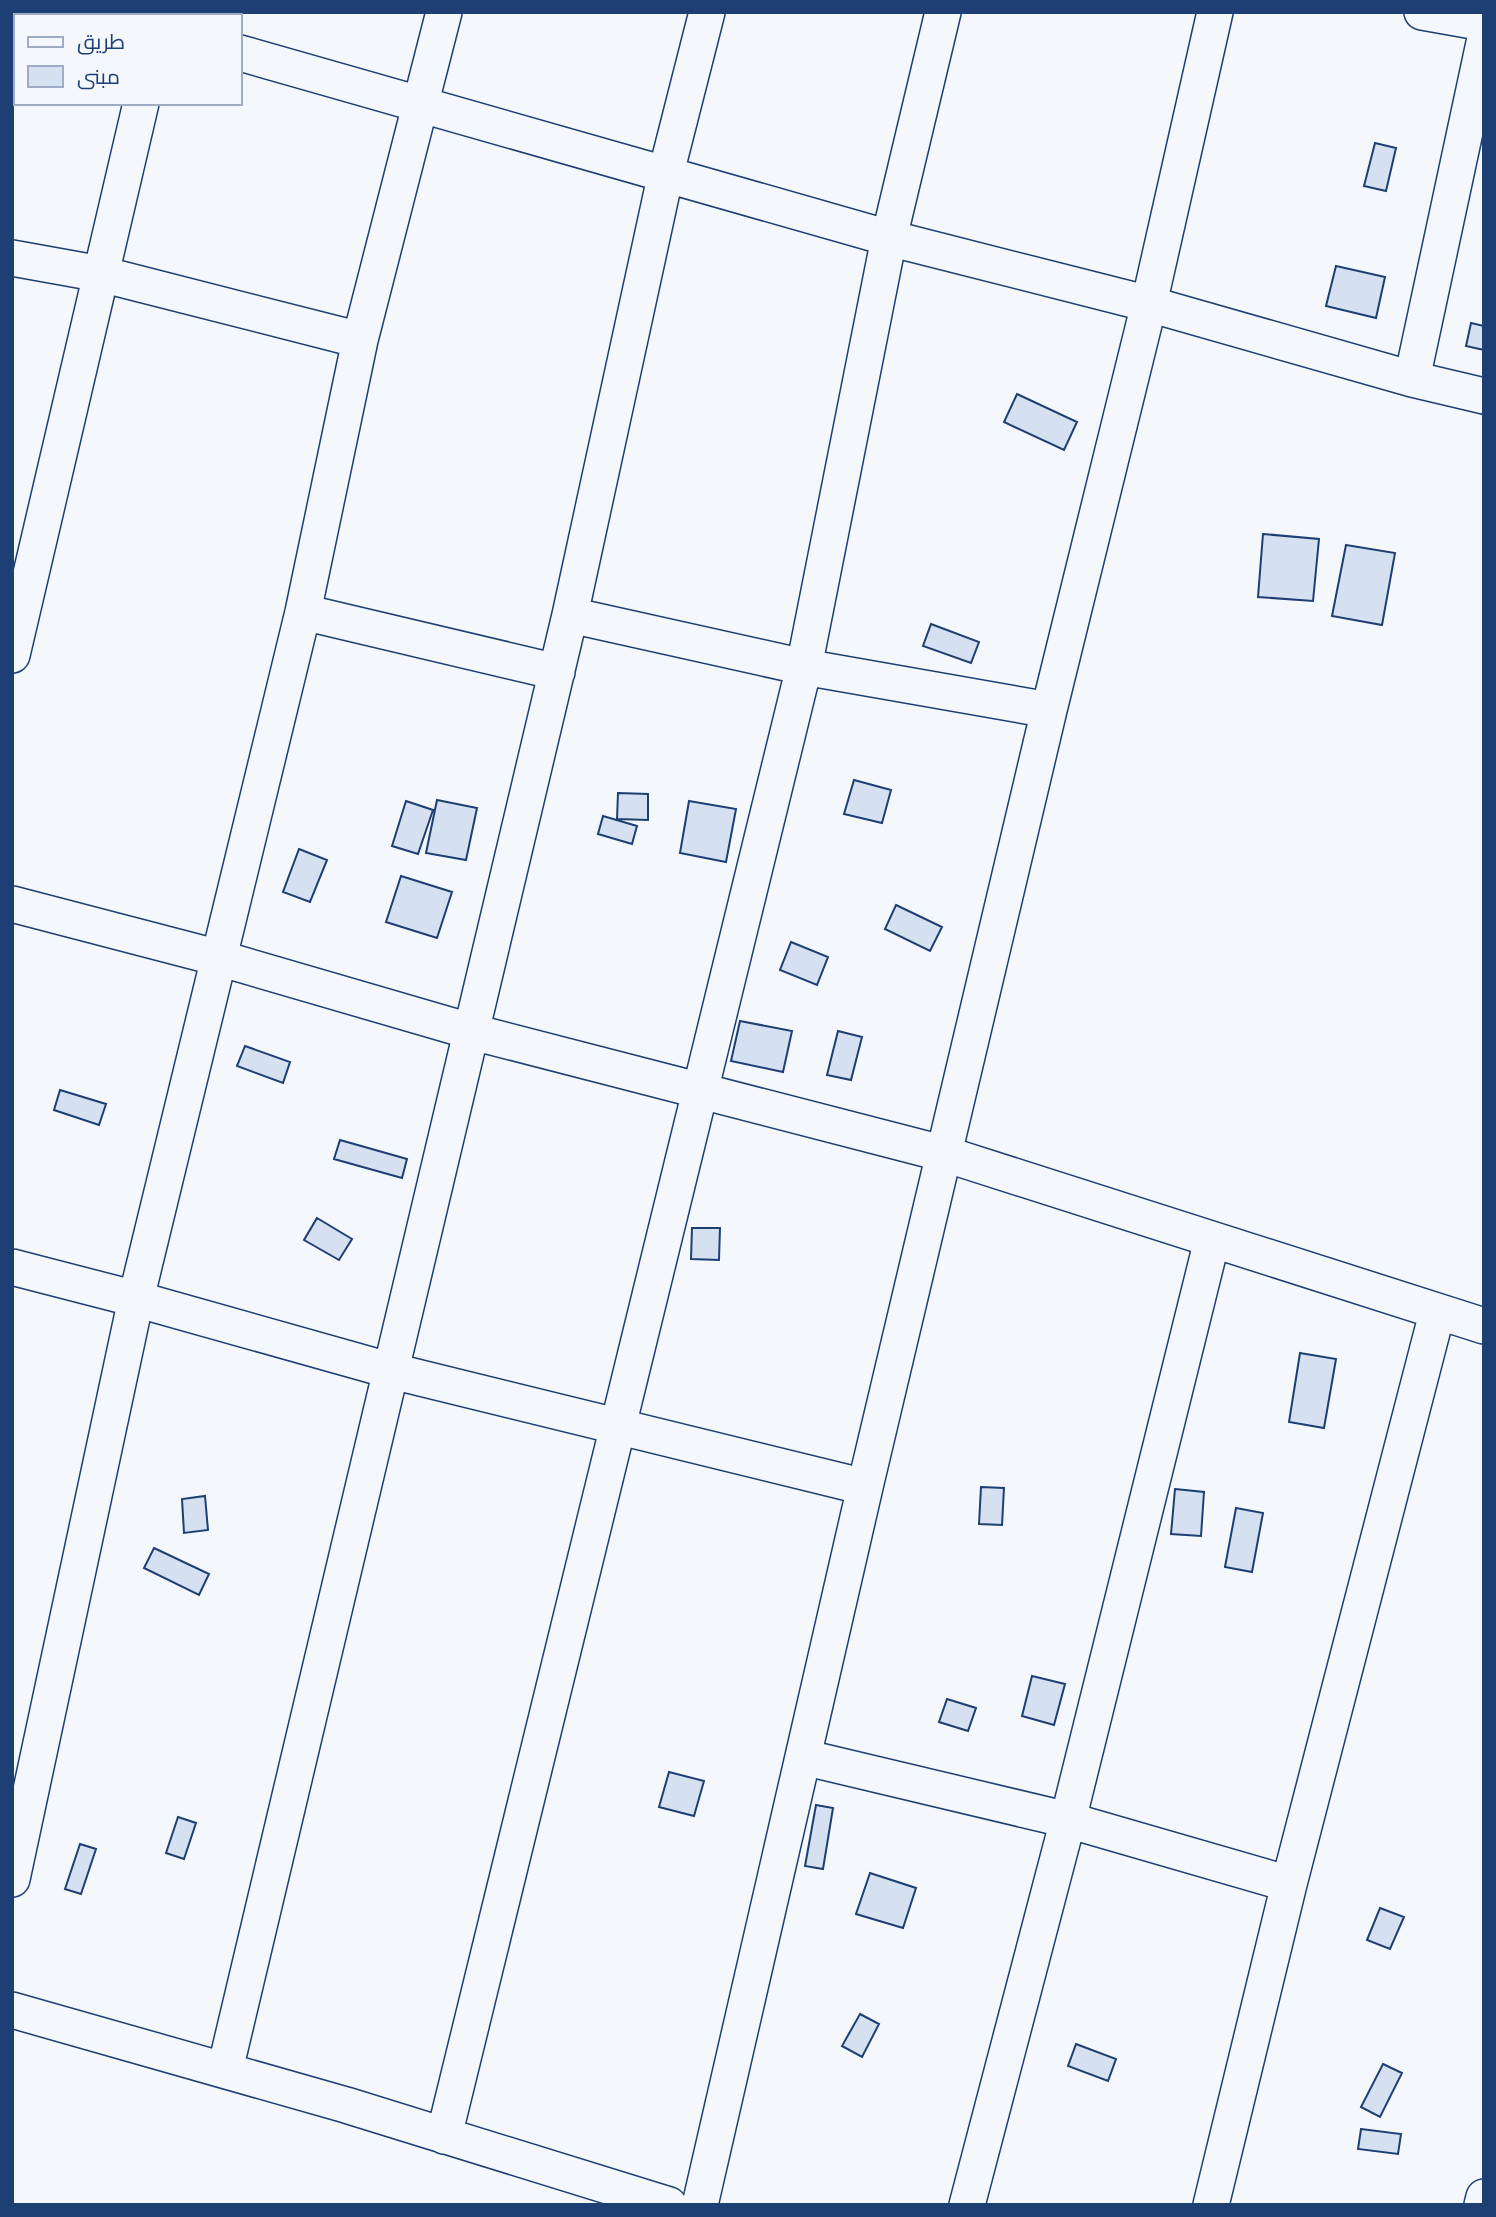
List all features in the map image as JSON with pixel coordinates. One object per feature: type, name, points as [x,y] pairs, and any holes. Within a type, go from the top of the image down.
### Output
[{"type":"street","points":[[12,1879],[136,1299],[303,612],[360,340],[444,12]]},
{"type":"street","points":[[225,2070],[557,672],[666,173],[707,12]]},
{"type":"street","points":[[444,2136],[804,667],[889,238],[943,12]]},
{"type":"street","points":[[700,2205],[865,1487],[1049,710],[1149,304],[1214,12]]},
{"type":"street","points":[[1422,12],[1484,23]]},
{"type":"street","points":[[1412,379],[1484,43]]},
{"type":"street","points":[[242,54],[889,238],[1149,304],[1412,379],[1484,396]]},
{"type":"street","points":[[12,655],[141,105]]},
{"type":"street","points":[[12,258],[101,274],[360,340]]},
{"type":"street","points":[[303,612],[557,672]]},
{"type":"street","points":[[570,615],[804,667],[1049,710]]},
{"type":"street","points":[[12,904],[219,958],[472,1032],[945,1154],[1484,1326]]},
{"type":"street","points":[[967,2205],[1068,1820],[1212,1240]]},
{"type":"street","points":[[12,1267],[393,1371],[865,1487]]},
{"type":"street","points":[[1211,2205],[1289,1884],[1437,1313]]},
{"type":"street","points":[[803,1758],[1068,1820],[1289,1884]]},
{"type":"street","points":[[12,2010],[225,2070],[669,2205]]},
{"type":"street","points":[[1482,2205],[1484,2197]]},
{"type":"building","points":[[1375,143],[1396,148],[1386,191],[1364,186]]},
{"type":"building","points":[[1336,266],[1385,277],[1376,318],[1326,306]]},
{"type":"building","points":[[1471,323],[1484,326],[1484,350],[1466,346]]},
{"type":"building","points":[[1017,394],[1077,422],[1064,450],[1004,422]]},
{"type":"building","points":[[1263,534],[1319,539],[1313,601],[1258,597]]},
{"type":"building","points":[[1346,545],[1395,553],[1382,625],[1332,616]]},
{"type":"building","points":[[931,624],[979,642],[971,663],[923,646]]},
{"type":"building","points":[[854,780],[891,790],[882,823],[844,814]]},
{"type":"building","points":[[618,793],[648,794],[648,820],[617,819]]},
{"type":"building","points":[[437,800],[477,808],[466,860],[426,853]]},
{"type":"building","points":[[406,801],[433,810],[418,854],[392,846]]},
{"type":"building","points":[[689,801],[736,809],[726,862],[680,853]]},
{"type":"building","points":[[603,816],[637,826],[632,844],[598,834]]},
{"type":"building","points":[[299,849],[327,860],[310,902],[283,892]]},
{"type":"building","points":[[401,876],[452,892],[437,938],[386,922]]},
{"type":"building","points":[[896,905],[942,927],[930,951],[885,929]]},
{"type":"building","points":[[791,942],[828,957],[817,985],[780,970]]},
{"type":"building","points":[[740,1021],[792,1031],[783,1072],[731,1061]]},
{"type":"building","points":[[838,1031],[862,1037],[851,1080],[827,1075]]},
{"type":"building","points":[[245,1046],[290,1062],[283,1083],[237,1066]]},
{"type":"building","points":[[60,1090],[106,1104],[99,1125],[54,1110]]},
{"type":"building","points":[[340,1140],[407,1159],[402,1178],[334,1159]]},
{"type":"building","points":[[317,1218],[352,1239],[339,1260],[304,1240]]},
{"type":"building","points":[[692,1228],[720,1228],[719,1260],[691,1259]]},
{"type":"building","points":[[1300,1353],[1336,1359],[1324,1428],[1289,1422]]},
{"type":"building","points":[[981,1487],[1004,1488],[1002,1525],[979,1524]]},
{"type":"building","points":[[1175,1489],[1204,1492],[1201,1536],[1171,1534]]},
{"type":"building","points":[[205,1496],[208,1530],[184,1533],[182,1499]]},
{"type":"building","points":[[1236,1508],[1263,1513],[1252,1572],[1225,1567]]},
{"type":"building","points":[[154,1548],[209,1574],[199,1595],[144,1568]]},
{"type":"building","points":[[1032,1676],[1065,1684],[1054,1725],[1022,1716]]},
{"type":"building","points":[[947,1699],[976,1708],[968,1731],[939,1722]]},
{"type":"building","points":[[669,1772],[704,1781],[694,1816],[659,1807]]},
{"type":"building","points":[[816,1805],[833,1808],[823,1869],[805,1866]]},
{"type":"building","points":[[178,1817],[196,1823],[184,1859],[166,1853]]},
{"type":"building","points":[[80,1844],[96,1849],[81,1894],[65,1889]]},
{"type":"building","points":[[870,1873],[916,1888],[903,1928],[856,1914]]},
{"type":"building","points":[[1380,1908],[1404,1917],[1390,1949],[1367,1940]]},
{"type":"building","points":[[860,2014],[879,2024],[862,2057],[842,2046]]},
{"type":"building","points":[[1076,2044],[1116,2059],[1108,2081],[1068,2066]]},
{"type":"building","points":[[1383,2064],[1402,2073],[1380,2117],[1361,2107]]},
{"type":"building","points":[[1361,2129],[1401,2134],[1398,2154],[1358,2149]]}]
